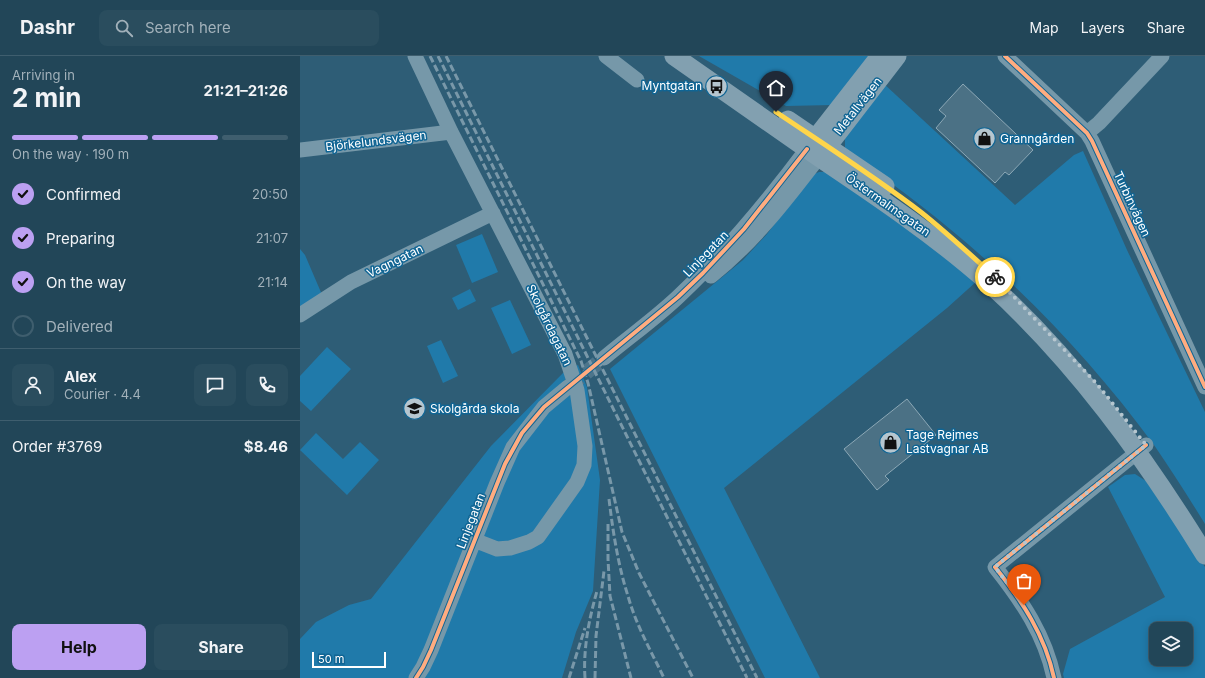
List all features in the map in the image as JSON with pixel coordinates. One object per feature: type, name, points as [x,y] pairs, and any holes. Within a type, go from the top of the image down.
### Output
[{"type":"main road","name":"Östermalmsgatan","points":[[674,56],[817,148]]},
{"type":"main road","name":"Östermalmsgatan","points":[[692,56],[817,148],[915,223],[990,284],[1058,352],[1141,449],[1176,486],[1205,534]]},
{"type":"main road","name":"Metallvägen","points":[[817,148],[880,56]]},
{"type":"main road","name":"Metallvägen","points":[[817,148],[897,56]]},
{"type":"main road","name":"Östermalmsgatan","points":[[1141,449],[1205,555]]},
{"type":"street","name":"Skolgårdagatan","points":[[415,56],[451,132],[565,354],[577,390],[585,455],[584,465],[577,482],[538,537],[520,546],[503,549],[497,549],[474,540]]},
{"type":"street","points":[[606,56],[637,80]]},
{"type":"street","name":"Turbinvägen","points":[[1005,56],[1087,133],[1205,387]]},
{"type":"street","points":[[1087,133],[1099,123],[1162,56]]},
{"type":"street","name":"Björkelundsvägen","points":[[300,150],[451,132]]},
{"type":"street","name":"Linjegatan","points":[[604,358],[678,297],[744,230],[817,148]]},
{"type":"street","name":"Vagngatan","points":[[300,315],[352,282],[493,213]]},
{"type":"street","name":"Linjegatan","points":[[416,678],[430,654],[474,540],[513,447],[544,407],[568,387]]},
{"type":"street","points":[[1054,678],[1050,661],[1039,631],[1024,605],[995,567],[1141,449]]},
{"type":"shaded area","points":[[699,56],[869,56],[833,105],[786,106]]},
{"type":"shaded area","points":[[883,83],[1015,205],[1074,155],[1083,151],[1127,250],[1205,412],[1205,524],[1154,445],[1129,412],[1074,347],[1015,287],[953,231],[903,192],[851,156],[845,148],[845,137]]},
{"type":"shaded area","points":[[819,172],[826,172],[835,175],[977,281],[947,308],[724,488],[820,678],[765,678],[610,369],[743,260],[767,234],[812,175]]},
{"type":"shaded area","points":[[482,234],[498,272],[472,283],[456,245]]},
{"type":"shaded area","points":[[300,249],[305,255],[326,304],[300,322]]},
{"type":"shaded area","points":[[470,289],[476,301],[458,310],[452,298]]},
{"type":"shaded area","points":[[510,300],[531,345],[512,354],[491,308]]},
{"type":"shaded area","points":[[441,340],[458,376],[443,383],[427,346]]},
{"type":"shaded area","points":[[327,347],[351,369],[311,411],[300,401],[300,376]]},
{"type":"shaded area","points":[[578,365],[587,387],[600,480],[593,591],[576,632],[562,678],[300,678],[300,639],[316,622],[349,605],[371,599],[491,446],[564,372]]},
{"type":"shaded area","points":[[316,433],[343,459],[360,442],[379,460],[347,495],[300,450]]},
{"type":"shaded area","points":[[1135,474],[1146,481],[1205,567],[1205,678],[1064,678],[1063,674],[1070,649],[1165,597],[1108,487],[1125,475]]},
{"type":"building","name":"Granngården","points":[[963,84],[1033,150],[1009,175],[1005,172],[995,183],[936,128],[946,116],[939,110]]},
{"type":"building","name":"Tage Rejmes Lastvagnar AB","points":[[907,399],[936,435],[885,476],[889,480],[877,490],[844,449]]},
{"type":"tunnel","points":[[568,387],[604,358]]},
{"type":"railway","points":[[430,56],[581,361],[588,383],[622,532],[639,573],[693,678]]},
{"type":"railway","points":[[438,56],[747,678]]},
{"type":"railway","points":[[446,56],[757,678]]},
{"type":"railway","points":[[609,499],[616,548],[631,607],[639,628],[664,678]]},
{"type":"railway","points":[[608,524],[610,596],[631,678]]},
{"type":"railway","points":[[595,678],[596,636],[604,571]]},
{"type":"railway","points":[[585,678],[587,634],[597,591]]},
{"type":"railway","points":[[569,678],[585,628]]},
{"type":"cycle path","points":[[1005,56],[1087,133],[1092,141],[1205,387]]},
{"type":"cycle path","points":[[416,678],[431,650],[505,464],[522,433],[544,407],[678,297],[703,273],[744,229],[807,149]]},
{"type":"cycle path","points":[[1054,678],[1045,647],[1031,619],[995,567],[1146,445]]},
{"type":"way so far","points":[[995,277],[1097,384],[1146,445],[995,567],[1024,605]]},
{"type":"place","name":"Myntgatan","points":[[717,86]]},
{"type":"place","name":"Granngården","points":[[984,139]]},
{"type":"place","name":"Skolgårda skola","points":[[414,409]]},
{"type":"place","name":"Tage Rejmes Lastvagnar AB","points":[[890,442]]},
{"type":"route","points":[[776,112],[890,189],[922,213],[995,277]]}]
